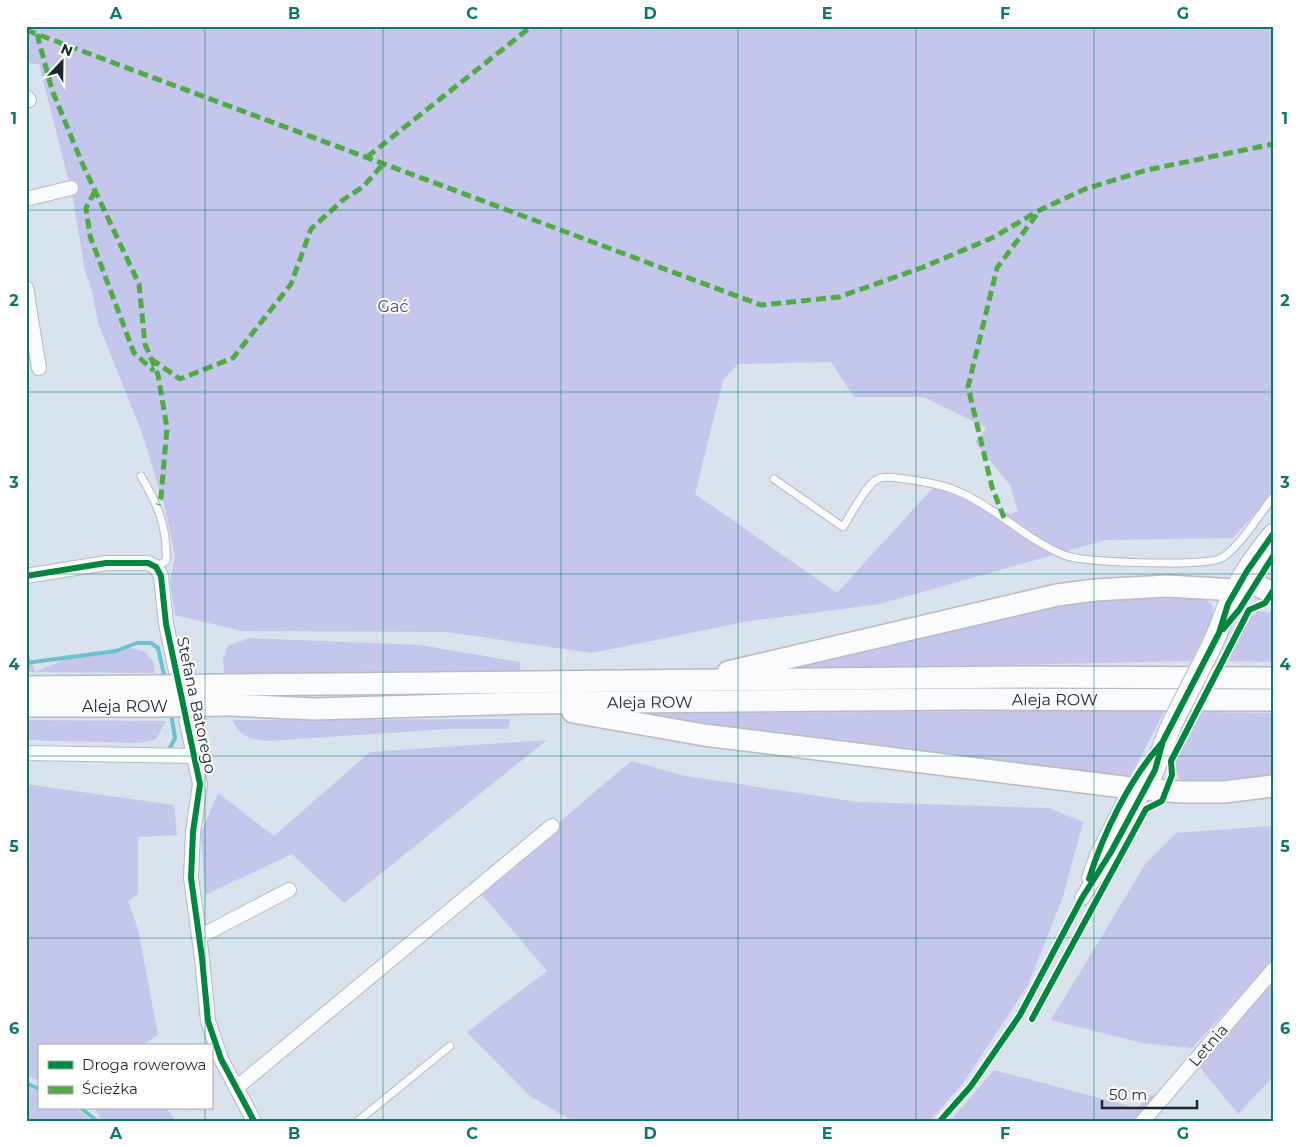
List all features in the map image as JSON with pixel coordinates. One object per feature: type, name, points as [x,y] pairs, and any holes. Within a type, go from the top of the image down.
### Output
[{"type":"main road","points":[[690,681],[1057,596],[1096,590],[1167,586],[1254,589]]},
{"type":"main road","name":"Aleja ROW","points":[[26,706],[156,696],[690,681],[1020,677],[1273,678]]},
{"type":"main road","name":"Aleja ROW","points":[[26,687],[156,696]]},
{"type":"main road","name":"Aleja ROW","points":[[228,695],[316,709],[523,703],[968,699],[1273,700]]},
{"type":"main road","points":[[523,703],[704,735],[1138,788],[1181,792],[1224,792],[1273,786]]},
{"type":"street","points":[[26,199],[71,188]]},
{"type":"street","points":[[26,288],[39,368]]},
{"type":"street","points":[[1254,589],[1273,534]]},
{"type":"street","points":[[1138,788],[1097,855],[1082,898],[1112,852],[1138,788],[1142,765],[1163,741],[1219,633],[1254,589],[1273,556]]},
{"type":"street","points":[[26,576],[106,563],[148,563],[156,566]]},
{"type":"street","name":"Stefana Batorego","points":[[156,566],[161,576],[166,624],[200,784],[193,832],[191,878],[208,1021],[221,1059],[254,1121]]},
{"type":"street","name":"Stefana Batorego","points":[[26,753],[194,756]]},
{"type":"street","points":[[236,1088],[552,826]]},
{"type":"street","points":[[199,937],[289,890]]},
{"type":"street","name":"Letnia","points":[[1143,1121],[1273,970]]},
{"type":"lane","points":[[141,476],[158,505],[167,541],[166,561],[156,566]]},
{"type":"lane","points":[[774,479],[843,527],[875,481],[891,478],[934,483],[974,499],[1065,556],[1083,560],[1128,562],[1161,563],[1219,559],[1231,550],[1273,497]]},
{"type":"lane","points":[[358,1121],[450,1046]]},
{"type":"green space","name":"Gać","points":[[26,26],[1273,26],[1273,494],[1233,538],[1106,540],[880,604],[744,622],[592,653],[446,632],[242,631],[175,615],[170,581],[175,557],[165,508],[142,433],[98,323],[92,291],[85,271],[73,198],[39,64],[26,63]],"holes":[[[831,362],[854,397],[924,397],[987,428],[975,442],[1010,485],[1018,511],[1010,514],[940,480],[837,593],[695,494],[723,380],[738,364]]]},
{"type":"green space","points":[[1187,595],[1204,597],[1213,606],[1212,621],[1191,661],[767,670],[1033,608],[1105,596]]},
{"type":"green space","points":[[1273,607],[1273,662],[1227,661],[1251,617],[1259,611],[1269,613]]},
{"type":"green space","points":[[249,638],[420,645],[520,662],[520,671],[224,674],[223,659],[228,646]]},
{"type":"green space","points":[[26,647],[35,672],[71,657],[132,648],[145,652],[153,662],[155,673],[26,672]]},
{"type":"green space","points":[[1165,710],[1129,779],[605,714]]},
{"type":"green space","points":[[1201,712],[1273,713],[1273,778],[1187,783],[1179,778],[1174,769],[1177,756],[1184,740]]},
{"type":"green space","points":[[510,719],[508,729],[448,729],[267,741],[242,734],[235,726],[233,720]]},
{"type":"green space","points":[[26,720],[166,721],[156,739],[140,743],[26,740]]},
{"type":"green space","points":[[547,740],[344,903],[292,854],[205,895],[201,833],[218,793],[274,836],[370,752]]},
{"type":"green space","points":[[631,761],[686,776],[857,802],[1049,808],[1083,822],[1063,897],[1028,985],[964,1082],[930,1121],[573,1121],[530,1096],[467,1032],[547,971],[479,891]]},
{"type":"green space","points":[[26,784],[174,805],[177,835],[138,837],[138,894],[128,901],[138,929],[158,1035],[144,1044],[38,1044],[38,1081],[26,1075]]},
{"type":"green space","points":[[1273,826],[1273,960],[1192,1048],[1142,1043],[1051,1020],[1146,863],[1176,833]]},
{"type":"green space","points":[[1273,978],[1273,1077],[1238,1114],[1199,1066]]},
{"type":"green space","points":[[994,1070],[1137,1108],[1152,1095],[1156,1098],[1136,1121],[950,1121]]},
{"type":"green space","points":[[26,1086],[38,1092],[38,1110],[78,1110],[93,1121],[26,1121]]},
{"type":"green space","points":[[96,1110],[168,1110],[176,1121],[101,1121]]},
{"type":"waterway","points":[[26,663],[116,651],[137,643],[151,643],[158,648],[165,679]]},
{"type":"waterway","points":[[170,748],[175,738],[171,713]]},
{"type":"waterway","points":[[26,1083],[38,1089]]},
{"type":"waterway","points":[[83,1110],[97,1121]]},
{"type":"marked path","points":[[367,157],[532,26]]},
{"type":"marked path","points":[[26,30],[761,305],[839,297],[921,268],[992,238],[1040,210],[1085,189],[1147,170],[1273,144]]},
{"type":"marked path","points":[[37,34],[52,90],[82,163],[139,284],[145,344],[158,375],[167,428],[161,497],[158,505]]},
{"type":"marked path","points":[[151,359],[180,379],[233,358],[291,284],[311,229],[344,199],[363,187],[384,163]]},
{"type":"marked path","points":[[95,191],[86,208],[90,236],[134,353],[154,371]]},
{"type":"marked path","points":[[1004,518],[992,487],[968,387],[997,268],[1037,214]]},
{"type":"cycle path","points":[[940,1121],[971,1086],[1020,1015],[1082,898],[1111,852],[1155,770],[1163,741],[1219,633],[1228,604],[1247,571],[1273,534]]},
{"type":"cycle path","points":[[1223,629],[1239,610],[1273,556]]},
{"type":"cycle path","points":[[26,576],[106,563],[148,563],[156,567],[161,576],[166,624],[200,784],[193,832],[191,878],[208,1021],[221,1059],[254,1121]]},
{"type":"cycle path","points":[[1032,1019],[1146,809],[1162,801],[1172,775],[1171,761],[1249,610],[1265,603],[1273,591]]},
{"type":"cycle path","points":[[1089,879],[1109,826],[1118,808],[1138,774],[1161,744]]}]
